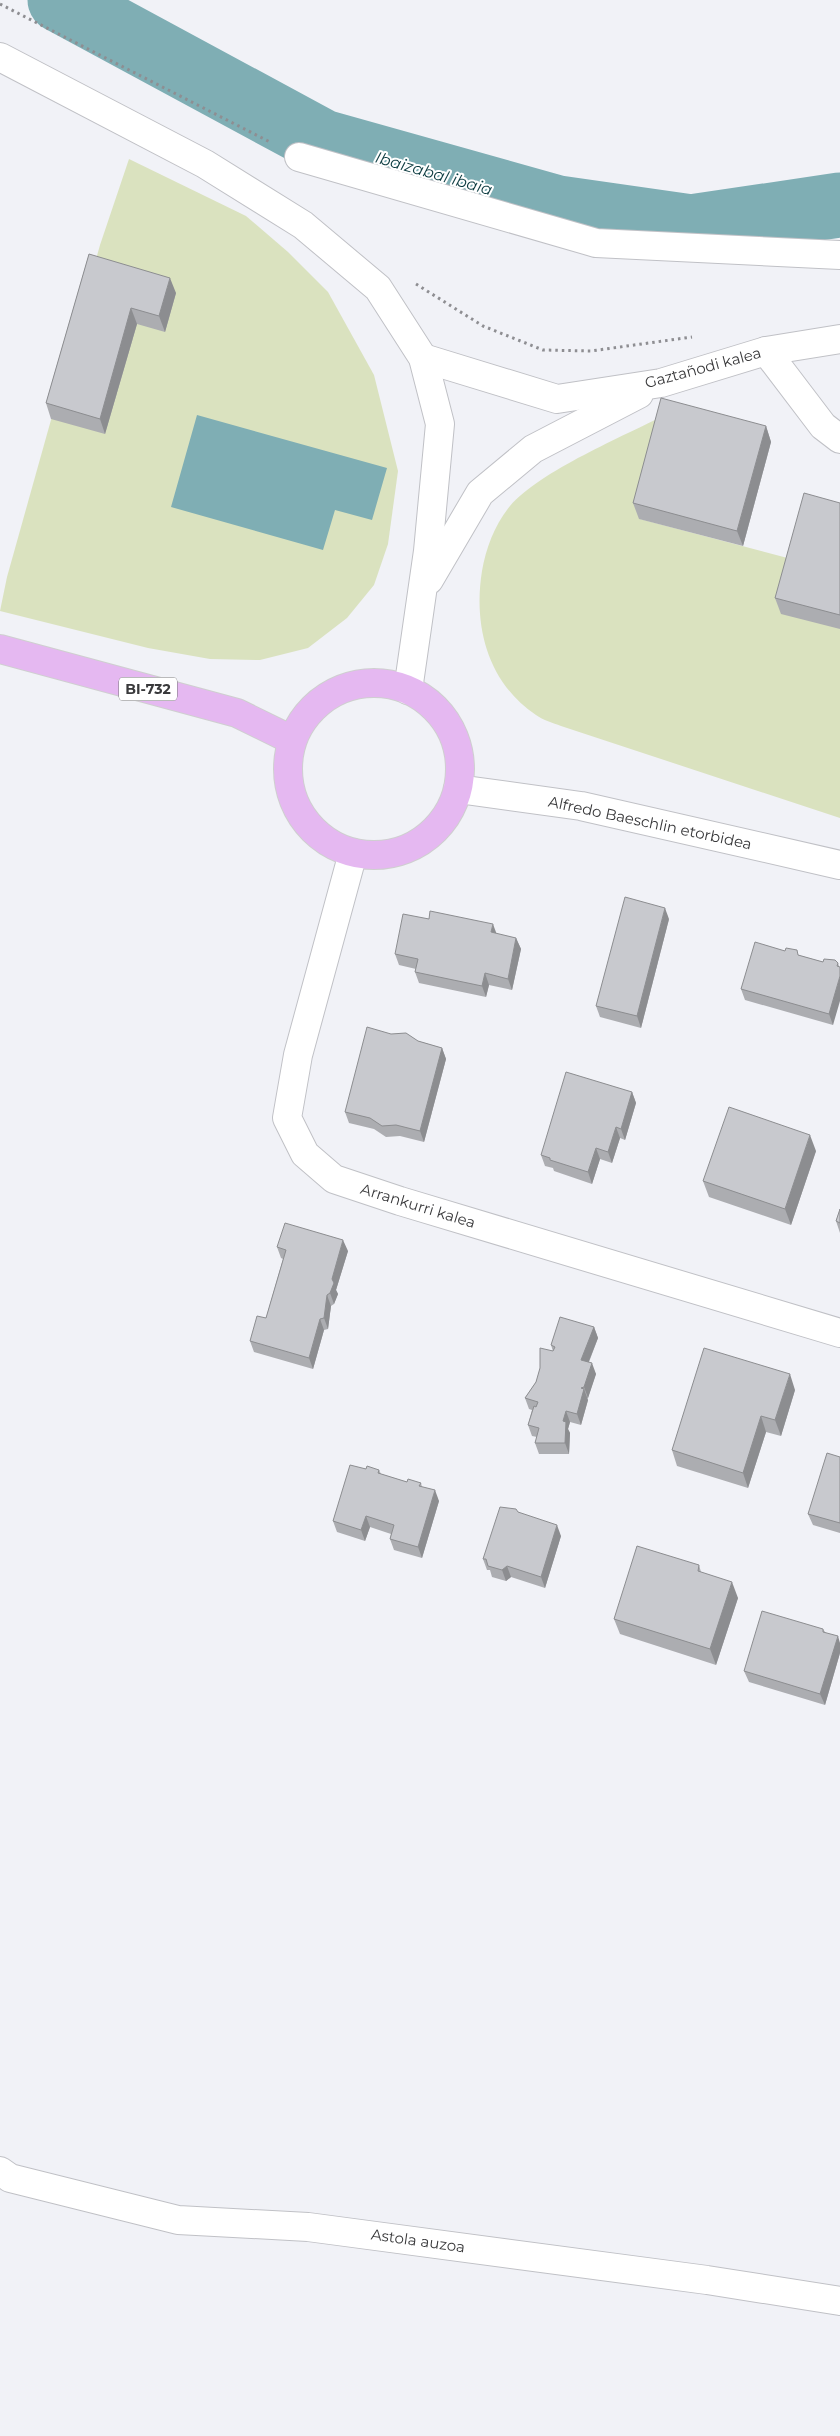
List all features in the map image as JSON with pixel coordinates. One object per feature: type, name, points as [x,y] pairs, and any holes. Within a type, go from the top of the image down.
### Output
[{"type":"main road","name":"BI-732","points":[[0,649],[237,713],[292,740]]},
{"type":"main road","points":[[381,683],[408,690],[429,702],[445,720],[453,734],[461,765],[458,789],[448,814],[430,835],[406,849],[379,856],[353,853],[326,842],[305,822],[292,797],[288,768],[292,740],[306,715],[327,696],[353,685],[381,683]]},
{"type":"street","points":[[0,57],[205,164],[303,225],[378,288],[423,358],[440,424],[422,591],[408,690]]},
{"type":"street","points":[[299,157],[596,243],[840,255]]},
{"type":"street","name":"Gaztañodi kalea","points":[[423,358],[557,399],[660,383],[766,351],[840,339]]},
{"type":"street","points":[[766,351],[823,426],[840,439]]},
{"type":"street","points":[[422,591],[480,493],[532,449],[660,383]]},
{"type":"street","name":"Alfredo Baeschlin etorbidea","points":[[458,789],[582,806],[840,865]]},
{"type":"street","name":"Arrankurri kalea","points":[[353,853],[298,1055],[287,1118],[305,1154],[334,1179],[400,1201],[840,1333]]},
{"type":"street","name":"Astola auzoa","points":[[0,2171],[10,2178],[178,2220],[308,2227],[698,2278],[840,2301]]},
{"type":"path","points":[[0,4],[299,157]]},
{"type":"path","points":[[413,282],[483,326],[543,350],[591,352],[695,337]]},
{"type":"green space","points":[[129,159],[246,216],[288,252],[328,292],[374,375],[398,471],[388,544],[374,585],[347,618],[308,648],[260,660],[210,659],[148,648],[0,611],[7,577],[100,245]]},
{"type":"green space","points":[[667,414],[640,519],[795,560],[840,629],[840,818],[561,726],[542,718],[520,702],[506,687],[495,670],[482,632],[480,592],[486,554],[492,537],[505,513],[524,493],[562,467]]},
{"type":"water","points":[[197,415],[387,468],[372,520],[335,510],[323,550],[171,507]]},
{"type":"building","points":[[89,254],[170,278],[159,316],[131,308],[100,419],[46,403]]},
{"type":"building","points":[[661,398],[766,426],[737,531],[633,503]]},
{"type":"building","points":[[804,493],[840,503],[840,615],[775,598]]},
{"type":"building","points":[[625,897],[665,908],[637,1016],[596,1006]]},
{"type":"building","points":[[430,911],[493,924],[491,932],[516,938],[508,979],[485,973],[482,986],[415,972],[418,959],[395,954],[403,914],[429,919]]},
{"type":"building","points":[[755,942],[785,951],[786,948],[797,950],[798,955],[823,962],[824,959],[835,960],[838,963],[837,966],[840,967],[840,976],[829,1014],[741,989]]},
{"type":"building","points":[[367,1027],[391,1034],[406,1033],[418,1041],[442,1048],[420,1131],[396,1125],[382,1126],[370,1118],[345,1112]]},
{"type":"building","points":[[566,1072],[632,1092],[621,1129],[616,1127],[608,1152],[596,1148],[588,1172],[550,1160],[550,1158],[541,1155]]},
{"type":"building","points":[[729,1107],[810,1135],[785,1209],[703,1181]]},
{"type":"building","points":[[840,1209],[840,1223],[836,1221]]},
{"type":"building","points":[[285,1223],[343,1240],[332,1279],[334,1283],[330,1293],[327,1295],[324,1318],[320,1319],[309,1358],[250,1341],[257,1316],[266,1318],[286,1250],[277,1247]]},
{"type":"building","points":[[560,1317],[594,1327],[581,1360],[592,1363],[584,1387],[581,1388],[584,1389],[577,1414],[566,1411],[563,1421],[566,1422],[565,1443],[535,1443],[539,1428],[528,1425],[534,1406],[536,1407],[538,1402],[525,1398],[536,1382],[540,1368],[540,1348],[553,1351],[555,1347],[551,1345]]},
{"type":"building","points":[[704,1348],[790,1374],[775,1420],[761,1416],[743,1473],[672,1450]]},
{"type":"building","points":[[827,1453],[840,1457],[840,1523],[808,1514]]},
{"type":"building","points":[[350,1465],[366,1469],[367,1466],[379,1470],[378,1473],[407,1482],[408,1479],[421,1483],[419,1486],[435,1490],[418,1547],[390,1539],[394,1525],[366,1516],[361,1530],[333,1521]]},
{"type":"building","points":[[500,1507],[516,1509],[518,1512],[557,1525],[541,1577],[507,1566],[502,1570],[488,1566],[486,1559],[483,1559]]},
{"type":"building","points":[[637,1546],[699,1565],[698,1571],[732,1582],[710,1649],[614,1619]]},
{"type":"building","points":[[762,1611],[823,1629],[823,1632],[838,1636],[820,1694],[744,1671]]},
{"type":"waterway","name":"Ibaizabal ibaia","points":[[60,0],[323,142],[558,208],[691,227],[840,205]]}]
